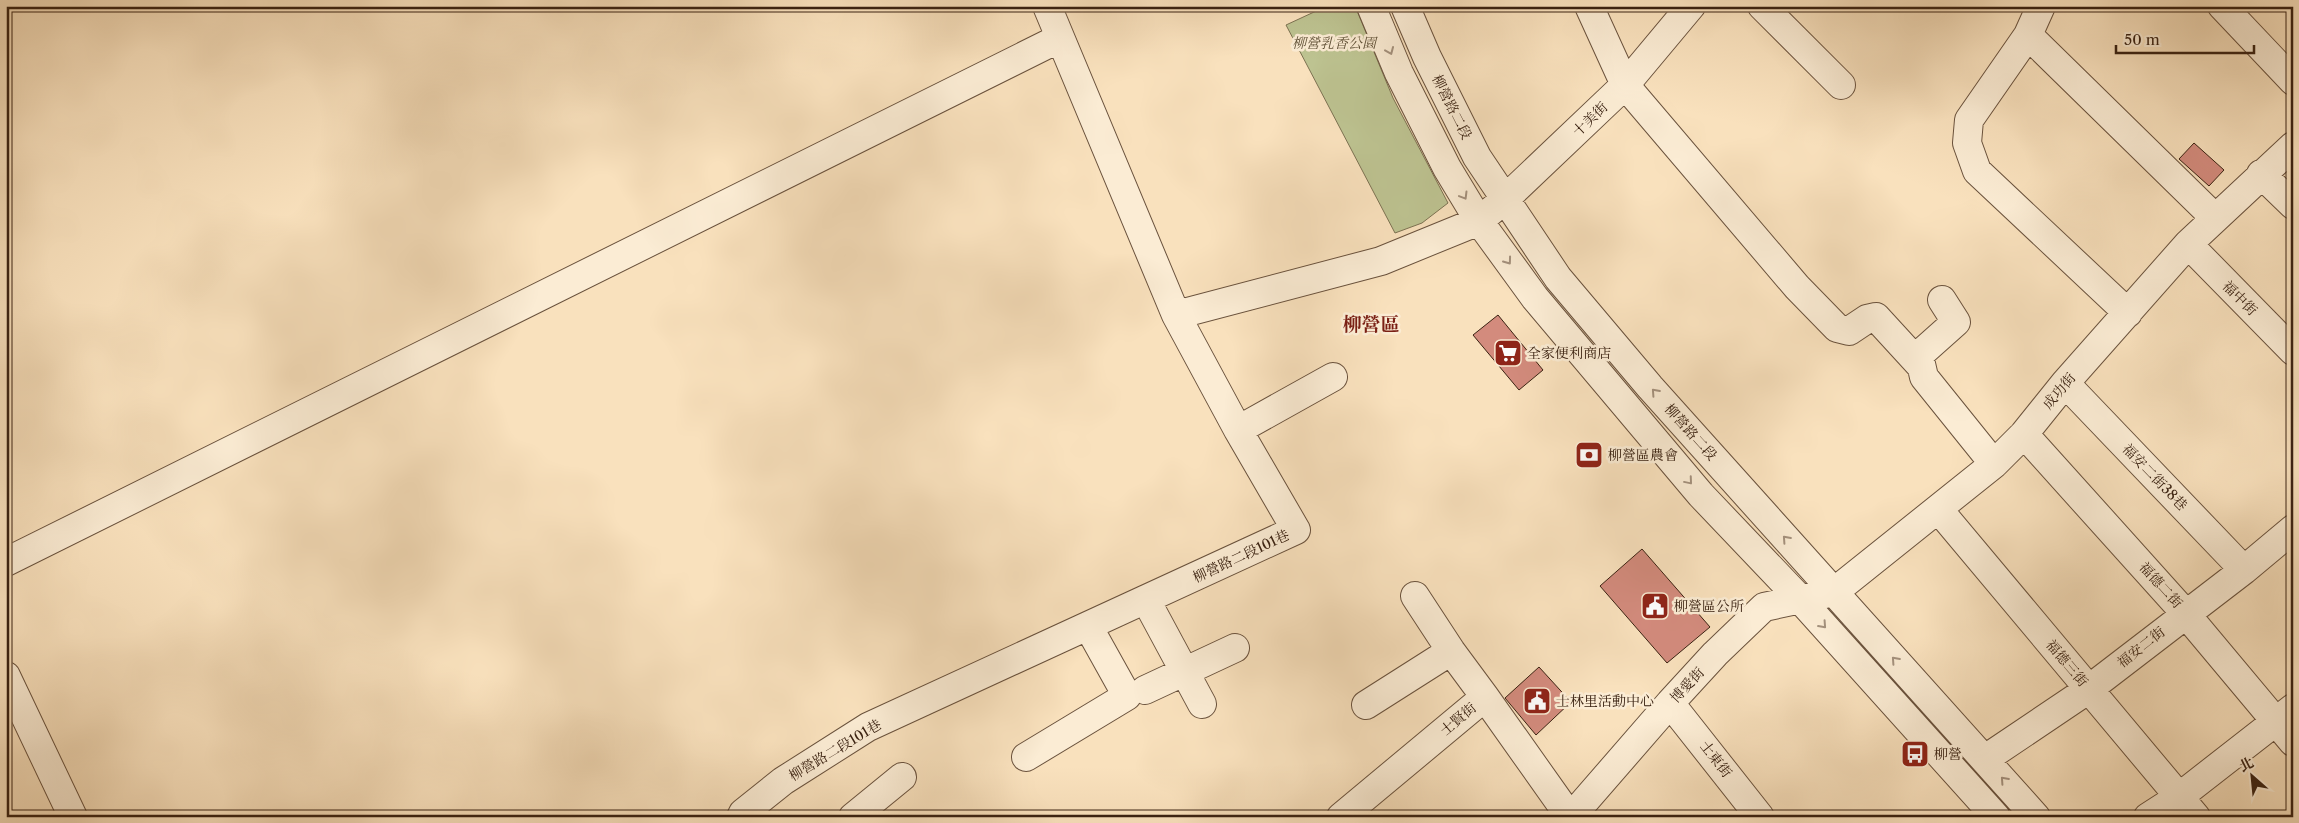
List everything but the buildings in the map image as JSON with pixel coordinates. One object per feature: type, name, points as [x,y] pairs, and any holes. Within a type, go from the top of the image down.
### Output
[{"type":"street","name":"柳營路二段101巷","points":[[741,817],[784,781],[868,728],[1296,530],[1238,430],[1176,315],[1047,6]]},
{"type":"street","points":[[1371,6],[1399,73],[1447,168],[1479,221],[1535,298],[1701,495],[1799,598],[1996,817]]},
{"type":"street","name":"柳營路二段","points":[[1405,6],[1427,57],[1469,140],[1504,200],[1558,278],[1650,387],[2036,817]]},
{"type":"street","points":[[1589,6],[1625,85],[1797,287],[1837,328],[1849,331],[1867,319],[1876,317],[1920,365]]},
{"type":"street","name":"十美街","points":[[1479,221],[1504,200],[1625,85],[1691,6]]},
{"type":"street","points":[[1762,6],[1841,85]]},
{"type":"street","points":[[2041,6],[2028,35],[1969,120],[1967,143],[1977,171],[2128,313]]},
{"type":"street","points":[[2222,6],[2293,81]]},
{"type":"street","points":[[2028,35],[2215,218]]},
{"type":"street","points":[[6,562],[1060,38]]},
{"type":"street","name":"成功街","points":[[1799,598],[1834,592],[1939,510],[1994,464],[2024,434],[2065,383],[2188,244],[2260,174],[2293,146]]},
{"type":"street","points":[[2260,174],[2293,205]]},
{"type":"street","points":[[1176,315],[1381,261],[1479,221]]},
{"type":"street","name":"福中街","points":[[2188,244],[2293,351]]},
{"type":"street","points":[[1942,300],[1956,322],[1920,355],[1920,365],[1924,377],[1994,464]]},
{"type":"street","points":[[1238,430],[1333,377]]},
{"type":"street","name":"福安二街38巷","points":[[2065,383],[2244,570]]},
{"type":"street","name":"福德二街","points":[[2024,434],[2287,724]]},
{"type":"street","name":"福德三街","points":[[1939,510],[2187,807]]},
{"type":"street","name":"福安二街","points":[[1985,759],[2089,689],[2185,613],[2244,570],[2293,529]]},
{"type":"street","points":[[1415,596],[1451,651],[1485,696]]},
{"type":"street","name":"博愛街","points":[[1583,812],[1670,703],[1715,654],[1764,607],[1799,598]]},
{"type":"street","points":[[1146,600],[1202,704]]},
{"type":"street","points":[[1026,757],[1127,696],[1088,626]]},
{"type":"street","points":[[1145,690],[1235,648]]},
{"type":"street","points":[[1366,705],[1451,651]]},
{"type":"street","points":[[6,676],[73,817]]},
{"type":"street","name":"士賢街","points":[[1341,817],[1485,696],[1583,812]]},
{"type":"street","name":"士東街","points":[[1670,703],[1760,817]]},
{"type":"street","points":[[2148,817],[2187,807],[2287,724]]},
{"type":"street","points":[[853,817],[902,777]]},
{"type":"green space","name":"柳營乳香公園","points":[[1327,6],[1355,6],[1393,98],[1448,203],[1422,223],[1395,233],[1286,25]]},
{"type":"place","name":"全家便利商店","points":[[1508,353]]},
{"type":"place","name":"柳營區農會","points":[[1589,455]]},
{"type":"place","name":"柳營區公所","points":[[1655,606]]},
{"type":"place","name":"士林里活動中心","points":[[1537,701]]},
{"type":"place","name":"柳營","points":[[1915,754]]},
{"type":"district","name":"柳營區","points":[[1371,324]]}]
